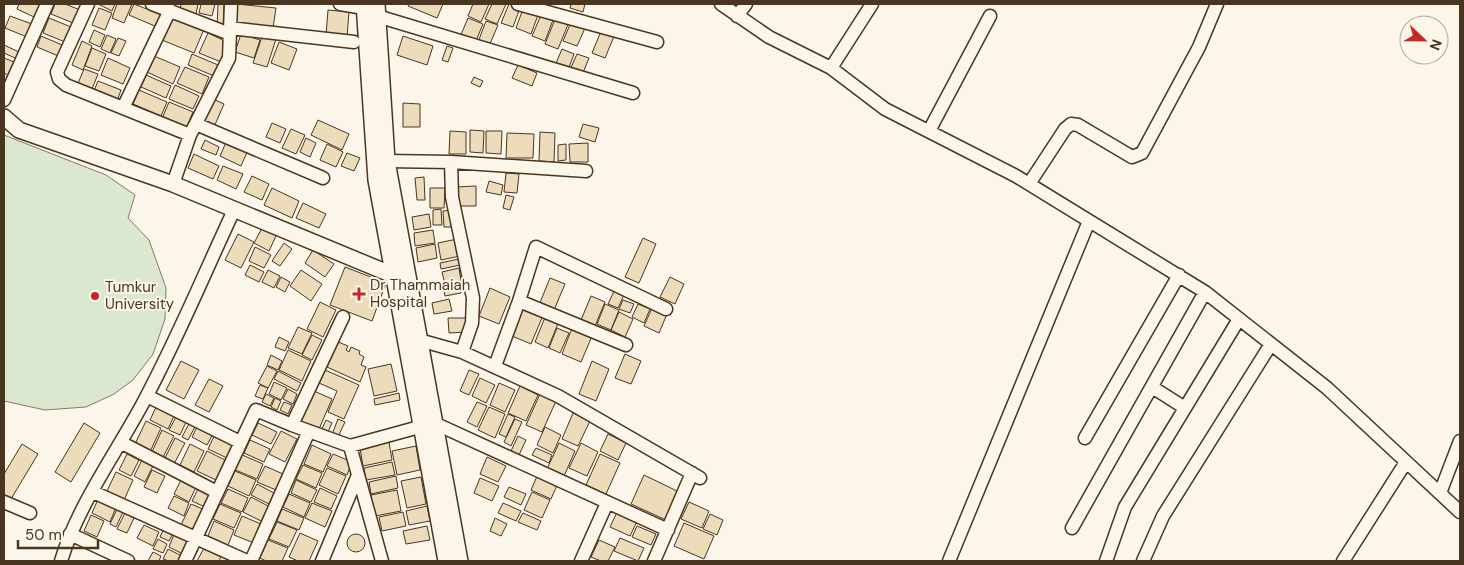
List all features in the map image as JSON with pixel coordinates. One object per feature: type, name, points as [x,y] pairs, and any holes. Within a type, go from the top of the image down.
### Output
[{"type":"main road","points":[[370,8],[387,161],[418,340],[446,561]]},
{"type":"main road","points":[[370,8],[376,180],[393,276],[460,561]]},
{"type":"main road","points":[[4,118],[19,130],[173,184],[408,281]]},
{"type":"street","points":[[4,100],[47,4]]},
{"type":"street","points":[[88,4],[57,72],[59,79],[66,85],[123,108],[193,130],[323,178]]},
{"type":"street","points":[[152,4],[230,31],[354,42]]},
{"type":"street","points":[[173,184],[193,130],[229,58],[231,4]]},
{"type":"street","points":[[340,4],[370,8],[633,93]]},
{"type":"street","points":[[518,4],[657,42]]},
{"type":"street","points":[[721,4],[769,37],[831,68],[885,109],[1029,184],[1205,292],[1327,388],[1460,512]]},
{"type":"street","points":[[738,16],[746,4]]},
{"type":"street","points":[[831,68],[872,4]]},
{"type":"street","points":[[1029,184],[1065,129],[1071,124],[1078,125],[1132,157],[1142,153],[1199,47],[1217,4]]},
{"type":"street","points":[[123,108],[170,10]]},
{"type":"street","points":[[929,131],[990,16]]},
{"type":"street","points":[[387,161],[450,162],[586,171]]},
{"type":"street","points":[[450,162],[452,198],[472,298],[472,323],[462,352]]},
{"type":"street","points":[[60,561],[70,534],[147,396],[234,210]]},
{"type":"street","points":[[949,561],[1089,221]]},
{"type":"street","points":[[494,366],[519,301],[536,247],[666,309]]},
{"type":"street","points":[[1085,438],[1179,275]]},
{"type":"street","points":[[1072,528],[1205,292]]},
{"type":"street","points":[[519,301],[626,345]]},
{"type":"street","points":[[292,425],[343,317]]},
{"type":"street","points":[[1106,561],[1125,507],[1239,319]]},
{"type":"street","points":[[418,340],[462,352],[558,396],[696,476],[654,561]]},
{"type":"street","points":[[1143,561],[1163,516],[1271,344]]},
{"type":"street","points":[[1152,387],[1185,408]]},
{"type":"street","points":[[147,396],[240,442]]},
{"type":"street","points":[[185,561],[256,410],[350,446],[428,425],[668,530]]},
{"type":"street","points":[[251,561],[308,431]]},
{"type":"street","points":[[1440,493],[1460,440]]},
{"type":"street","points":[[122,443],[217,492]]},
{"type":"street","points":[[350,446],[382,561]]},
{"type":"street","points":[[1343,561],[1406,462]]},
{"type":"street","points":[[322,561],[358,475]]},
{"type":"street","points":[[93,492],[247,561]]},
{"type":"street","points":[[4,502],[30,513]]},
{"type":"street","points":[[581,561],[606,502]]},
{"type":"street","points":[[70,534],[128,561]]},
{"type":"green space","name":"Tumkur University","points":[[4,135],[106,175],[135,195],[128,218],[149,240],[166,288],[165,319],[153,354],[133,380],[114,394],[86,407],[45,410],[4,401]]},
{"type":"building","points":[[19,4],[40,4],[34,17],[17,9]]},
{"type":"building","points":[[55,4],[65,4],[83,11],[78,25],[51,14]]},
{"type":"building","points":[[98,4],[115,4],[112,11]]},
{"type":"building","points":[[117,4],[132,4],[124,23],[112,18]]},
{"type":"building","points":[[134,4],[162,15],[157,27],[129,15]]},
{"type":"building","points":[[181,4],[198,4],[196,14],[180,10]]},
{"type":"building","points":[[201,4],[215,4],[212,16],[199,13]]},
{"type":"building","points":[[218,4],[224,4],[223,30],[217,30]]},
{"type":"building","points":[[236,4],[276,8],[273,28],[233,23]]},
{"type":"building","points":[[409,4],[443,4],[437,18],[408,6]]},
{"type":"building","points":[[473,4],[489,4],[481,22],[468,16]]},
{"type":"building","points":[[492,4],[506,4],[497,24],[485,19]]},
{"type":"building","points":[[509,4],[520,8],[513,27],[501,23]]},
{"type":"building","points":[[571,4],[585,4],[583,12],[570,8]]},
{"type":"building","points":[[99,8],[112,13],[105,30],[92,25]]},
{"type":"building","points":[[523,9],[538,15],[531,34],[516,28]]},
{"type":"building","points":[[328,10],[349,12],[347,37],[326,35]]},
{"type":"building","points":[[541,15],[553,20],[545,41],[532,36]]},
{"type":"building","points":[[10,16],[32,24],[27,37],[5,28]]},
{"type":"building","points":[[172,17],[204,29],[194,53],[162,40]]},
{"type":"building","points":[[556,17],[569,22],[558,49],[545,44]]},
{"type":"building","points":[[49,18],[76,29],[70,44],[43,33]]},
{"type":"building","points":[[468,18],[483,24],[475,43],[460,37]]},
{"type":"building","points":[[572,20],[586,26],[577,46],[563,41]]},
{"type":"building","points":[[486,21],[498,25],[489,46],[478,42]]},
{"type":"building","points":[[602,29],[615,34],[605,58],[592,53]]},
{"type":"building","points":[[94,30],[105,35],[100,47],[89,42]]},
{"type":"building","points":[[208,33],[229,43],[221,62],[199,53]]},
{"type":"building","points":[[241,34],[260,40],[254,58],[235,52]]},
{"type":"building","points":[[263,34],[276,39],[267,67],[253,63]]},
{"type":"building","points":[[107,35],[116,39],[110,53],[101,49]]},
{"type":"building","points":[[41,36],[67,47],[63,58],[37,47]]},
{"type":"building","points":[[403,36],[433,46],[427,65],[397,55]]},
{"type":"building","points":[[118,38],[126,41],[119,56],[111,53]]},
{"type":"building","points":[[82,41],[92,46],[83,70],[72,65]]},
{"type":"building","points":[[279,42],[297,49],[289,70],[271,63]]},
{"type":"building","points":[[4,45],[19,52],[17,59],[4,53]]},
{"type":"building","points":[[447,46],[453,48],[448,62],[442,60]]},
{"type":"building","points":[[92,48],[106,54],[99,71],[85,66]]},
{"type":"building","points":[[562,49],[574,54],[567,73],[554,68]]},
{"type":"building","points":[[192,54],[218,65],[214,76],[188,65]]},
{"type":"building","points":[[577,54],[589,58],[582,75],[570,70]]},
{"type":"building","points":[[154,56],[180,67],[173,84],[147,72]]},
{"type":"building","points":[[4,58],[14,62],[8,75],[4,73]]},
{"type":"building","points":[[108,58],[130,68],[123,84],[101,75]]},
{"type":"building","points":[[518,65],[537,73],[532,86],[512,78]]},
{"type":"building","points":[[185,67],[209,77],[202,94],[177,83]]},
{"type":"building","points":[[84,69],[98,74],[90,94],[76,88]]},
{"type":"building","points":[[146,75],[171,86],[166,98],[141,87]]},
{"type":"building","points":[[474,77],[483,81],[480,87],[471,83]]},
{"type":"building","points":[[98,81],[121,90],[117,101],[94,91]]},
{"type":"building","points":[[175,85],[199,96],[193,109],[169,99]]},
{"type":"building","points":[[139,90],[167,102],[161,116],[133,104]]},
{"type":"building","points":[[213,99],[224,104],[214,127],[203,122]]},
{"type":"building","points":[[169,102],[193,112],[185,131],[161,121]]},
{"type":"building","points":[[403,103],[420,104],[420,127],[403,127]]},
{"type":"building","points":[[318,120],[349,134],[342,150],[311,135]]},
{"type":"building","points":[[272,123],[286,129],[280,143],[266,137]]},
{"type":"building","points":[[583,124],[599,128],[595,142],[579,137]]},
{"type":"building","points":[[291,129],[305,135],[296,154],[282,148]]},
{"type":"building","points":[[470,130],[484,131],[483,153],[470,152]]},
{"type":"building","points":[[450,131],[466,132],[466,154],[449,154]]},
{"type":"building","points":[[486,131],[502,131],[501,154],[486,153]]},
{"type":"building","points":[[540,132],[555,133],[554,162],[539,161]]},
{"type":"building","points":[[507,133],[534,134],[533,158],[506,158]]},
{"type":"building","points":[[306,138],[316,143],[310,157],[300,152]]},
{"type":"building","points":[[205,140],[219,147],[216,155],[201,149]]},
{"type":"building","points":[[227,140],[248,150],[241,166],[220,156]]},
{"type":"building","points":[[588,143],[588,162],[570,162],[569,144]]},
{"type":"building","points":[[327,144],[343,152],[336,167],[320,160]]},
{"type":"building","points":[[566,144],[566,160],[558,161],[558,145]]},
{"type":"building","points":[[347,153],[360,158],[354,171],[341,166]]},
{"type":"building","points":[[194,154],[219,166],[213,179],[188,168]]},
{"type":"building","points":[[223,166],[243,174],[236,189],[217,180]]},
{"type":"building","points":[[506,173],[519,174],[517,193],[504,192]]},
{"type":"building","points":[[252,176],[269,184],[262,200],[244,192]]},
{"type":"building","points":[[424,177],[425,200],[417,200],[415,178]]},
{"type":"building","points":[[489,181],[503,185],[501,195],[486,192]]},
{"type":"building","points":[[476,186],[476,206],[458,206],[457,187]]},
{"type":"building","points":[[272,188],[299,201],[292,218],[264,205]]},
{"type":"building","points":[[430,188],[445,188],[444,208],[430,208]]},
{"type":"building","points":[[506,195],[514,197],[510,210],[503,208]]},
{"type":"building","points":[[303,203],[326,214],[319,228],[296,218]]},
{"type":"building","points":[[441,209],[442,225],[433,225],[433,210]]},
{"type":"building","points":[[452,210],[453,227],[444,227],[443,211]]},
{"type":"building","points":[[429,214],[431,227],[414,230],[412,217]]},
{"type":"building","points":[[262,228],[276,236],[269,251],[254,243]]},
{"type":"building","points":[[433,230],[435,243],[415,246],[414,233]]},
{"type":"building","points":[[238,234],[254,242],[241,268],[225,260]]},
{"type":"building","points":[[643,238],[656,244],[639,283],[625,277]]},
{"type":"building","points":[[457,239],[460,256],[441,260],[438,243]]},
{"type":"building","points":[[284,243],[292,249],[280,266],[272,261]]},
{"type":"building","points":[[435,244],[437,258],[418,262],[416,248]]},
{"type":"building","points":[[255,247],[271,255],[264,268],[249,261]]},
{"type":"building","points":[[313,250],[334,264],[325,277],[305,263]]},
{"type":"building","points":[[459,259],[460,265],[441,269],[440,263]]},
{"type":"building","points":[[250,265],[264,272],[259,282],[245,275]]},
{"type":"building","points":[[345,267],[386,283],[372,321],[330,305]]},
{"type":"building","points":[[459,268],[461,281],[445,284],[442,272]]},
{"type":"building","points":[[268,270],[280,276],[274,288],[262,282]]},
{"type":"building","points":[[301,270],[322,284],[311,301],[290,286]]},
{"type":"building","points":[[281,277],[290,282],[285,292],[276,287]]},
{"type":"building","points":[[670,277],[684,284],[675,304],[660,297]]},
{"type":"building","points":[[550,278],[565,284],[554,310],[539,305]]},
{"type":"building","points":[[459,283],[461,293],[445,296],[443,286]]},
{"type":"building","points":[[490,288],[510,297],[499,324],[479,316]]},
{"type":"building","points":[[614,291],[624,295],[618,308],[608,304]]},
{"type":"building","points":[[591,296],[605,302],[595,326],[581,320]]},
{"type":"building","points":[[449,299],[452,311],[434,314],[432,303]]},
{"type":"building","points":[[623,300],[634,304],[630,313],[619,309]]},
{"type":"building","points":[[320,302],[336,310],[323,337],[307,329]]},
{"type":"building","points":[[605,304],[619,310],[611,330],[597,324]]},
{"type":"building","points":[[638,304],[650,309],[644,323],[632,317]]},
{"type":"building","points":[[524,305],[544,313],[531,344],[512,336]]},
{"type":"building","points":[[652,308],[667,314],[659,333],[644,326]]},
{"type":"building","points":[[619,312],[633,319],[625,337],[611,330]]},
{"type":"building","points":[[546,315],[559,321],[548,348],[535,342]]},
{"type":"building","points":[[448,318],[466,318],[466,332],[449,333]]},
{"type":"building","points":[[298,327],[312,333],[302,354],[288,348]]},
{"type":"building","points":[[557,328],[569,333],[560,353],[549,348]]},
{"type":"building","points":[[572,328],[592,336],[581,362],[562,354]]},
{"type":"building","points":[[312,335],[322,340],[312,360],[302,355]]},
{"type":"building","points":[[279,337],[289,342],[285,351],[275,347]]},
{"type":"building","points":[[338,342],[348,346],[346,350],[349,352],[351,347],[360,351],[359,354],[364,357],[361,365],[366,367],[360,382],[327,367]]},
{"type":"building","points":[[288,350],[311,361],[302,381],[279,370]]},
{"type":"building","points":[[625,354],[641,361],[631,384],[615,378]]},
{"type":"building","points":[[271,355],[282,361],[278,370],[267,365]]},
{"type":"building","points":[[181,361],[199,370],[184,399],[166,390]]},
{"type":"building","points":[[592,361],[609,369],[596,401],[579,394]]},
{"type":"building","points":[[391,364],[397,391],[374,396],[368,369]]},
{"type":"building","points":[[267,366],[277,371],[268,388],[258,383]]},
{"type":"building","points":[[325,370],[359,385],[344,419],[328,412],[337,391],[319,383]]},
{"type":"building","points":[[469,370],[479,374],[469,395],[460,391]]},
{"type":"building","points":[[278,371],[301,383],[297,391],[274,379]]},
{"type":"building","points":[[480,378],[495,385],[486,403],[472,396]]},
{"type":"building","points":[[209,379],[223,386],[209,412],[195,405]]},
{"type":"building","points":[[274,382],[287,388],[281,400],[269,394]]},
{"type":"building","points":[[499,383],[515,390],[505,412],[490,405]]},
{"type":"building","points":[[260,385],[268,388],[263,399],[255,396]]},
{"type":"building","points":[[520,386],[538,395],[526,421],[508,413]]},
{"type":"building","points":[[288,389],[297,394],[293,404],[283,399]]},
{"type":"building","points":[[314,391],[332,399],[319,429],[301,421]]},
{"type":"building","points":[[399,393],[400,400],[375,405],[374,399]]},
{"type":"building","points":[[266,394],[274,398],[270,406],[262,402]]},
{"type":"building","points":[[540,394],[556,401],[542,432],[526,425]]},
{"type":"building","points":[[275,398],[281,401],[277,410],[271,407]]},
{"type":"building","points":[[284,402],[292,405],[288,414],[280,410]]},
{"type":"building","points":[[477,402],[487,406],[477,427],[467,422]]},
{"type":"building","points":[[156,407],[174,416],[168,429],[150,420]]},
{"type":"building","points":[[489,407],[505,414],[495,438],[478,430]]},
{"type":"building","points":[[573,413],[590,421],[578,446],[562,439]]},
{"type":"building","points":[[508,414],[515,417],[506,437],[499,434]]},
{"type":"building","points":[[176,417],[186,422],[180,435],[169,430]]},
{"type":"building","points":[[338,419],[345,422],[337,439],[331,437]]},
{"type":"building","points":[[515,419],[522,422],[511,446],[504,442]]},
{"type":"building","points":[[191,420],[197,423],[188,440],[182,437]]},
{"type":"building","points":[[326,420],[332,423],[327,434],[321,431]]},
{"type":"building","points":[[146,421],[161,428],[149,454],[134,446]]},
{"type":"building","points":[[84,423],[100,433],[71,482],[55,472]]},
{"type":"building","points":[[258,423],[277,432],[271,444],[252,435]]},
{"type":"building","points":[[198,425],[214,432],[207,445],[192,437]]},
{"type":"building","points":[[545,427],[561,435],[553,453],[537,445]]},
{"type":"building","points":[[162,430],[174,436],[162,459],[151,454]]},
{"type":"building","points":[[281,431],[297,439],[285,462],[269,454]]},
{"type":"building","points":[[216,432],[235,441],[227,458],[208,449]]},
{"type":"building","points":[[608,434],[626,443],[618,460],[600,451]]},
{"type":"building","points":[[518,436],[526,440],[519,455],[511,451]]},
{"type":"building","points":[[175,438],[185,443],[174,464],[164,460]]},
{"type":"building","points":[[250,440],[270,449],[264,462],[244,453]]},
{"type":"building","points":[[389,442],[392,460],[363,466],[360,448]]},
{"type":"building","points":[[559,443],[575,451],[564,476],[547,469]]},
{"type":"building","points":[[581,443],[598,452],[587,476],[569,468]]},
{"type":"building","points":[[22,444],[38,454],[11,499],[4,494],[4,474]]},
{"type":"building","points":[[190,444],[204,451],[194,472],[180,465]]},
{"type":"building","points":[[312,445],[331,454],[323,472],[304,464]]},
{"type":"building","points":[[416,446],[420,470],[397,475],[392,451]]},
{"type":"building","points":[[536,448],[552,455],[549,463],[532,455]]},
{"type":"building","points":[[207,451],[225,460],[216,480],[197,471]]},
{"type":"building","points":[[127,454],[139,460],[131,476],[119,470]]},
{"type":"building","points":[[240,454],[263,464],[257,479],[233,469]]},
{"type":"building","points":[[333,454],[352,462],[347,475],[327,466]]},
{"type":"building","points":[[600,454],[620,463],[606,494],[586,485]]},
{"type":"building","points":[[487,457],[506,466],[498,482],[480,474]]},
{"type":"building","points":[[142,460],[153,466],[145,482],[134,476]]},
{"type":"building","points":[[392,462],[395,475],[366,480],[364,468]]},
{"type":"building","points":[[303,465],[322,473],[316,488],[296,479]]},
{"type":"building","points":[[265,466],[283,474],[276,490],[257,482]]},
{"type":"building","points":[[327,468],[346,476],[338,494],[319,485]]},
{"type":"building","points":[[152,470],[165,476],[157,493],[144,487]]},
{"type":"building","points":[[235,471],[256,480],[249,496],[228,486]]},
{"type":"building","points":[[116,472],[133,480],[124,500],[107,491]]},
{"type":"building","points":[[538,474],[558,483],[551,499],[531,490]]},
{"type":"building","points":[[644,475],[679,492],[666,520],[631,504]]},
{"type":"building","points":[[396,476],[398,488],[371,494],[369,482]]},
{"type":"building","points":[[421,477],[426,504],[407,508],[401,481]]},
{"type":"building","points":[[480,478],[499,486],[492,501],[474,493]]},
{"type":"building","points":[[181,480],[196,487],[189,502],[174,494]]},
{"type":"building","points":[[296,480],[317,490],[311,502],[291,493]]},
{"type":"building","points":[[257,484],[274,493],[269,504],[251,495]]},
{"type":"building","points":[[199,487],[211,493],[205,507],[192,501]]},
{"type":"building","points":[[509,487],[526,494],[521,505],[504,497]]},
{"type":"building","points":[[320,488],[337,496],[331,509],[314,502]]},
{"type":"building","points":[[228,489],[248,498],[242,512],[221,503]]},
{"type":"building","points":[[397,490],[401,511],[375,516],[371,495]]},
{"type":"building","points":[[532,492],[550,500],[542,518],[524,510]]},
{"type":"building","points":[[289,494],[310,503],[304,517],[283,507]]},
{"type":"building","points":[[174,496],[189,503],[184,516],[168,508]]},
{"type":"building","points":[[99,497],[117,505],[110,522],[92,513]]},
{"type":"building","points":[[251,497],[270,507],[263,522],[243,512]]},
{"type":"building","points":[[689,502],[709,511],[702,528],[681,519]]},
{"type":"building","points":[[312,503],[332,511],[325,527],[305,518]]},
{"type":"building","points":[[503,503],[521,511],[516,521],[498,513]]},
{"type":"building","points":[[191,504],[205,510],[194,533],[180,527]]},
{"type":"building","points":[[220,504],[241,513],[234,528],[213,519]]},
{"type":"building","points":[[427,506],[430,521],[409,525],[406,511]]},
{"type":"building","points":[[117,509],[123,512],[116,527],[110,524]]},
{"type":"building","points":[[282,509],[304,518],[299,530],[277,521]]},
{"type":"building","points":[[618,510],[638,519],[630,536],[610,527]]},
{"type":"building","points":[[403,512],[406,526],[382,531],[379,517]]},
{"type":"building","points":[[125,513],[134,518],[127,533],[117,529]]},
{"type":"building","points":[[523,513],[541,521],[537,530],[518,522]]},
{"type":"building","points":[[710,514],[723,520],[717,535],[703,529]]},
{"type":"building","points":[[91,515],[104,521],[97,537],[84,531]]},
{"type":"building","points":[[242,516],[261,524],[254,543],[234,535]]},
{"type":"building","points":[[495,518],[507,524],[501,536],[490,531]]},
{"type":"building","points":[[214,521],[234,530],[228,545],[208,536]]},
{"type":"building","points":[[277,522],[297,530],[289,547],[269,539]]},
{"type":"building","points":[[684,523],[714,536],[704,559],[674,546]]},
{"type":"building","points":[[144,525],[159,532],[153,546],[137,538]]},
{"type":"building","points":[[427,526],[430,540],[406,544],[403,531]]},
{"type":"building","points":[[637,526],[656,534],[651,545],[632,537]]},
{"type":"building","points":[[164,528],[173,533],[169,541],[160,537]]},
{"type":"building","points":[[300,533],[318,541],[309,561],[298,561],[289,557]]},
{"type":"building","points":[[174,534],[189,541],[183,554],[169,547]]},
{"type":"building","points":[[356,534],[362,537],[365,543],[362,549],[356,552],[350,549],[347,543],[350,537]]},
{"type":"building","points":[[620,538],[644,548],[638,561],[614,551]]},
{"type":"building","points":[[158,539],[167,544],[163,553],[153,549]]},
{"type":"building","points":[[268,540],[288,548],[282,561],[266,561],[260,558]]},
{"type":"building","points":[[599,540],[615,547],[608,561],[601,561],[591,557]]},
{"type":"building","points":[[204,548],[221,557],[219,561],[197,561]]},
{"type":"building","points":[[168,549],[184,557],[182,561],[163,559]]},
{"type":"building","points":[[153,552],[161,556],[159,561],[148,561]]},
{"type":"place","name":"Dr Thammaiah Hospital","points":[[359,294]]},
{"type":"place","name":"Tumkur University","points":[[95,296]]}]
